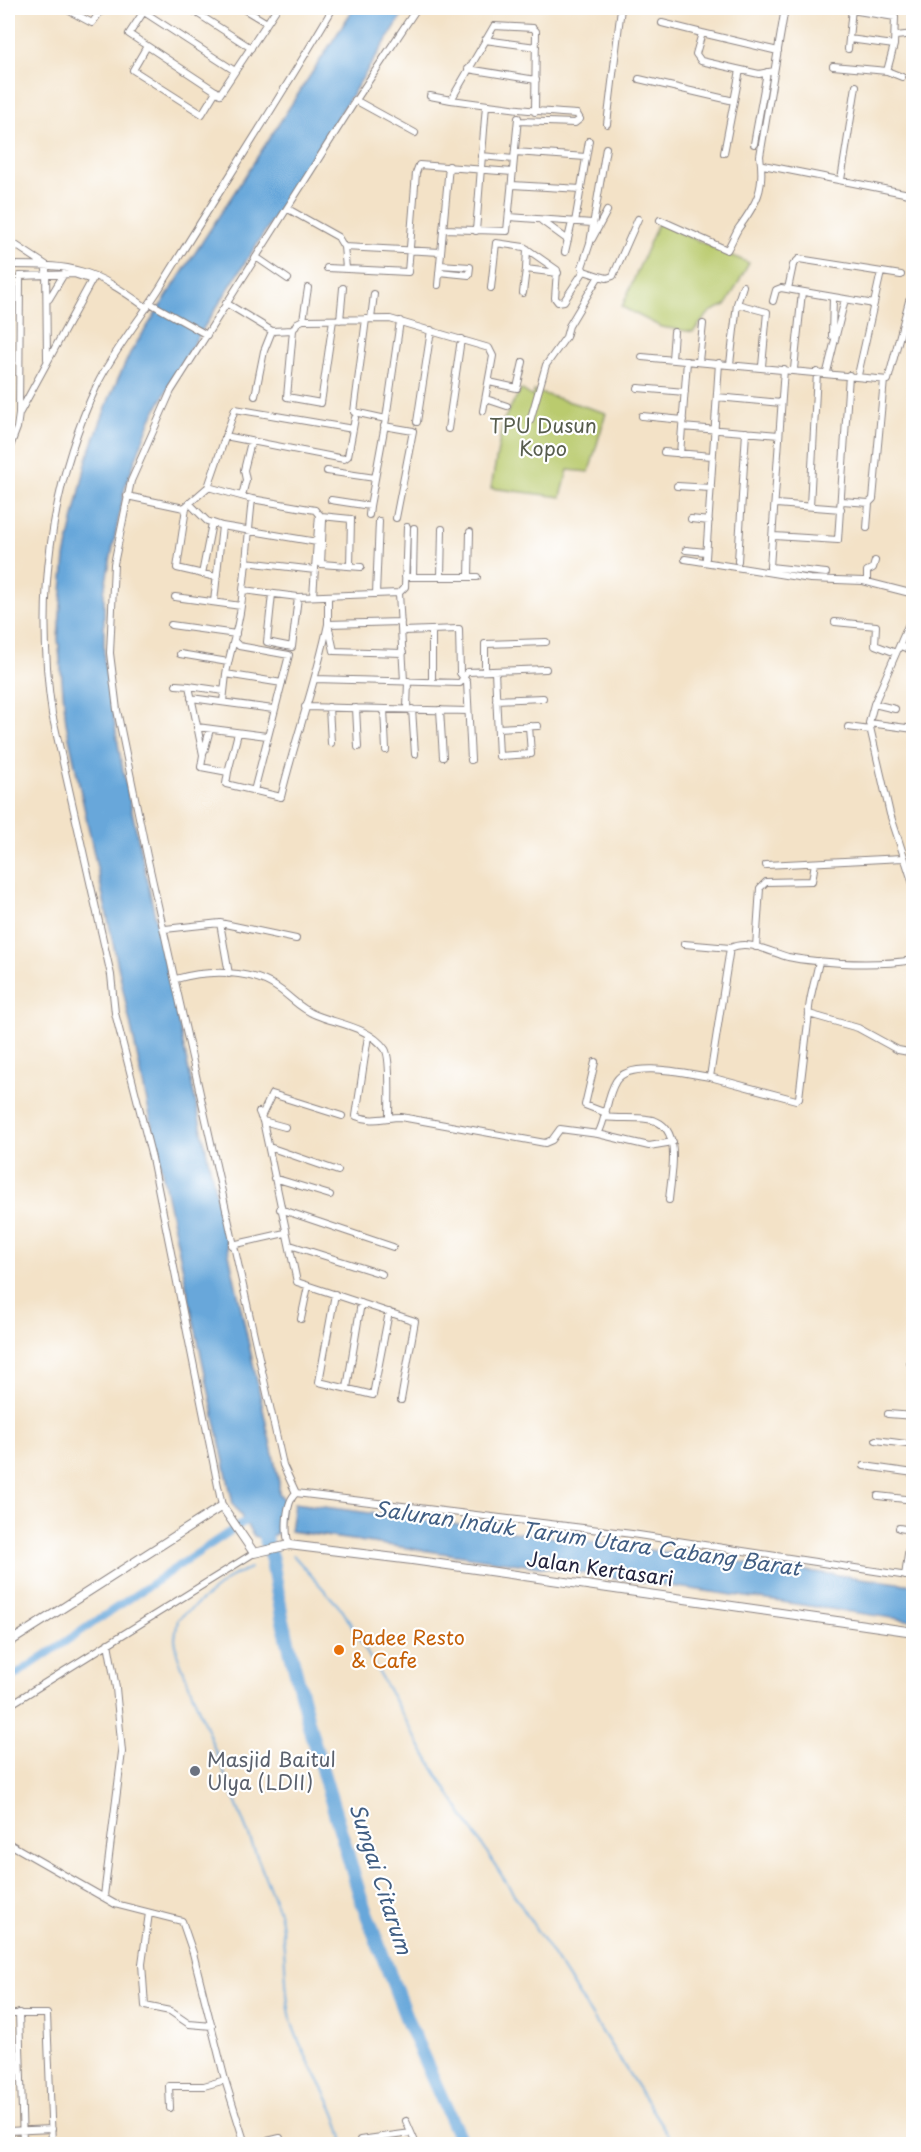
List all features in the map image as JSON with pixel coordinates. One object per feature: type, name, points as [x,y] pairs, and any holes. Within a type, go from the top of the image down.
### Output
[{"type":"street","points":[[64,8],[92,23],[103,8]]},
{"type":"street","points":[[189,8],[250,48]]},
{"type":"street","points":[[242,8],[267,23]]},
{"type":"street","points":[[235,71],[145,10],[129,34],[220,94],[278,8]]},
{"type":"street","points":[[257,1552],[222,1506],[152,1158],[114,1013],[111,975],[52,714],[47,677],[45,586],[61,486],[97,384],[290,83],[333,8]]},
{"type":"street","points":[[296,1493],[283,1465],[232,1245],[128,762],[110,653],[114,564],[127,496],[155,422],[226,303],[288,209],[355,100],[417,8]]},
{"type":"street","points":[[607,124],[621,8]]},
{"type":"street","points":[[660,220],[727,250],[757,203],[763,165],[760,156],[785,8]]},
{"type":"street","points":[[848,49],[852,9],[893,15],[896,18],[896,36],[887,71]]},
{"type":"street","points":[[662,23],[778,51]]},
{"type":"street","points":[[451,100],[494,26],[532,28],[536,34],[535,112]]},
{"type":"street","points":[[702,33],[696,54],[698,60],[759,74],[774,71]]},
{"type":"street","points":[[896,36],[914,34]]},
{"type":"street","points":[[849,39],[894,45]]},
{"type":"street","points":[[485,40],[536,47]]},
{"type":"street","points":[[147,46],[133,70],[202,114],[216,91]]},
{"type":"street","points":[[833,66],[887,71],[902,76]]},
{"type":"street","points":[[468,69],[536,80]]},
{"type":"street","points":[[724,153],[740,70]]},
{"type":"street","points":[[754,144],[767,72]]},
{"type":"street","points":[[639,79],[734,101]]},
{"type":"street","points":[[841,180],[856,86]]},
{"type":"street","points":[[430,96],[519,111],[577,114],[580,119],[575,123],[518,121]]},
{"type":"street","points":[[355,100],[415,133]]},
{"type":"street","points":[[476,231],[486,105]]},
{"type":"street","points":[[444,229],[497,233],[507,231],[519,111]]},
{"type":"street","points":[[565,252],[574,222],[589,141]]},
{"type":"street","points":[[590,243],[606,148]]},
{"type":"street","points":[[482,156],[586,157]]},
{"type":"street","points":[[327,268],[406,273],[411,249],[417,168],[423,164],[513,172]]},
{"type":"street","points":[[763,165],[914,195]]},
{"type":"street","points":[[438,285],[449,166]]},
{"type":"street","points":[[512,185],[581,189]]},
{"type":"street","points":[[288,209],[335,235],[344,247],[346,268]]},
{"type":"street","points":[[558,273],[555,298],[561,302],[584,271],[582,262],[607,211]]},
{"type":"street","points":[[509,217],[592,223]]},
{"type":"street","points":[[540,219],[568,240]]},
{"type":"street","points":[[584,271],[599,276],[613,276],[638,219]]},
{"type":"street","points":[[491,288],[497,233]]},
{"type":"street","points":[[8,240],[46,265]]},
{"type":"street","points":[[496,243],[522,246],[558,273]]},
{"type":"street","points":[[344,247],[441,252]]},
{"type":"street","points":[[523,293],[527,249]]},
{"type":"street","points":[[256,257],[288,279]]},
{"type":"street","points":[[788,289],[796,260],[901,275]]},
{"type":"street","points":[[8,265],[46,265],[84,270],[98,275],[148,305],[207,335]]},
{"type":"street","points":[[46,265],[48,361]]},
{"type":"street","points":[[526,269],[558,273]]},
{"type":"street","points":[[858,375],[881,272]]},
{"type":"street","points":[[47,301],[64,274]]},
{"type":"street","points":[[8,452],[18,428],[19,414],[20,276],[64,274],[92,280],[19,414]]},
{"type":"street","points":[[530,421],[546,365],[566,337],[568,328],[599,276]]},
{"type":"street","points":[[730,364],[737,304],[743,286]]},
{"type":"street","points":[[303,320],[308,288]]},
{"type":"street","points":[[343,288],[336,320],[322,400],[319,403],[291,400],[286,395],[293,330],[297,323],[303,320],[336,320],[368,319],[400,321],[492,350],[493,359],[483,411]]},
{"type":"street","points":[[772,301],[777,288],[874,304]]},
{"type":"street","points":[[794,369],[802,292]]},
{"type":"street","points":[[374,294],[354,412],[413,431],[396,518]]},
{"type":"street","points":[[832,345],[833,297]]},
{"type":"street","points":[[827,372],[845,299]]},
{"type":"street","points":[[642,357],[827,372],[884,380],[891,376],[910,314],[909,300]]},
{"type":"street","points":[[226,303],[272,331],[293,330]]},
{"type":"street","points":[[737,304],[767,312],[762,366]]},
{"type":"street","points":[[369,515],[400,321]]},
{"type":"street","points":[[699,361],[703,324]]},
{"type":"street","points":[[417,422],[431,330]]},
{"type":"street","points":[[255,396],[264,351],[272,331]]},
{"type":"street","points":[[672,359],[674,332]]},
{"type":"street","points":[[448,429],[461,339]]},
{"type":"street","points":[[680,454],[687,361]]},
{"type":"street","points":[[489,382],[517,388],[523,362]]},
{"type":"street","points":[[686,550],[706,555],[719,363]]},
{"type":"street","points":[[784,369],[774,536],[770,567],[826,573]]},
{"type":"street","points":[[810,506],[817,372]]},
{"type":"street","points":[[774,536],[835,541],[839,534],[849,375]]},
{"type":"street","points":[[867,528],[869,503],[873,499],[884,380]]},
{"type":"street","points":[[638,388],[685,392]]},
{"type":"street","points":[[717,397],[782,402]]},
{"type":"street","points":[[486,399],[507,406]]},
{"type":"street","points":[[208,487],[235,408],[353,429]]},
{"type":"street","points":[[642,416],[683,420]]},
{"type":"street","points":[[225,436],[344,459],[348,456],[355,418]]},
{"type":"street","points":[[682,427],[779,435]]},
{"type":"street","points":[[738,561],[746,432]]},
{"type":"street","points":[[242,496],[246,480],[243,470],[251,442]]},
{"type":"street","points":[[664,452],[712,456]]},
{"type":"street","points":[[327,471],[375,478]]},
{"type":"street","points":[[677,486],[711,489]]},
{"type":"street","points":[[216,577],[180,570],[176,565],[188,506],[204,488],[208,487],[320,515],[351,519],[350,566]]},
{"type":"street","points":[[127,496],[188,506],[212,523],[222,526],[317,542]]},
{"type":"street","points":[[223,702],[229,649],[236,638],[241,606],[252,499]]},
{"type":"street","points":[[331,500],[370,506]]},
{"type":"street","points":[[842,501],[869,503]]},
{"type":"street","points":[[776,504],[841,509]]},
{"type":"street","points":[[317,566],[320,515]]},
{"type":"street","points":[[313,596],[320,515]]},
{"type":"street","points":[[691,519],[708,521]]},
{"type":"street","points":[[376,594],[379,521]]},
{"type":"street","points":[[202,574],[212,523]]},
{"type":"street","points":[[214,602],[222,526]]},
{"type":"street","points":[[243,590],[298,597],[399,593],[404,591],[411,527],[413,576]]},
{"type":"street","points":[[441,577],[442,529]]},
{"type":"street","points":[[469,577],[470,532]]},
{"type":"street","points":[[685,559],[810,579],[867,582],[914,594]]},
{"type":"street","points":[[867,582],[867,571],[873,568],[875,561]]},
{"type":"street","points":[[246,562],[361,567]]},
{"type":"street","points":[[405,577],[477,577]]},
{"type":"street","points":[[399,593],[403,653],[415,754]]},
{"type":"street","points":[[272,594],[267,642],[292,646]]},
{"type":"street","points":[[328,596],[328,624],[334,651],[403,653]]},
{"type":"street","points":[[175,597],[241,606]]},
{"type":"street","points":[[254,791],[273,709],[292,646],[298,597]]},
{"type":"street","points":[[914,612],[874,704],[870,726],[903,858],[914,887]]},
{"type":"street","points":[[328,624],[401,622]]},
{"type":"street","points":[[835,622],[876,626],[875,645],[896,653]]},
{"type":"street","points":[[238,732],[226,784],[281,797],[304,707],[315,679],[328,624]]},
{"type":"street","points":[[171,625],[236,638]]},
{"type":"street","points":[[403,631],[459,629],[460,673],[467,682],[471,760]]},
{"type":"street","points":[[432,630],[432,682]]},
{"type":"street","points":[[236,638],[239,646],[289,655]]},
{"type":"street","points":[[485,671],[484,644],[546,642]]},
{"type":"street","points":[[900,646],[914,651]]},
{"type":"street","points":[[180,654],[228,662]]},
{"type":"street","points":[[315,679],[460,683],[467,672],[546,669]]},
{"type":"street","points":[[495,671],[499,756],[531,754],[529,726]]},
{"type":"street","points":[[226,674],[282,683]]},
{"type":"street","points":[[176,685],[224,691]]},
{"type":"street","points":[[189,686],[203,755]]},
{"type":"street","points":[[191,698],[273,709]]},
{"type":"street","points":[[496,700],[543,698]]},
{"type":"street","points":[[874,704],[895,709]]},
{"type":"street","points":[[304,707],[468,711]]},
{"type":"street","points":[[329,707],[331,743]]},
{"type":"street","points":[[356,708],[358,747]]},
{"type":"street","points":[[384,709],[386,750]]},
{"type":"street","points":[[440,710],[443,757]]},
{"type":"street","points":[[498,728],[538,726]]},
{"type":"street","points":[[197,727],[267,736]]},
{"type":"street","points":[[848,727],[914,729]]},
{"type":"street","points":[[210,729],[201,767],[228,772]]},
{"type":"street","points":[[766,865],[903,858]]},
{"type":"street","points":[[756,947],[760,888],[766,882],[812,881],[815,863]]},
{"type":"street","points":[[165,929],[220,923],[296,939]]},
{"type":"street","points":[[220,923],[229,974]]},
{"type":"street","points":[[684,944],[730,948],[737,944],[773,950],[789,957],[819,961],[881,963],[914,960]]},
{"type":"street","points":[[710,1077],[730,948]]},
{"type":"street","points":[[598,1134],[616,1082],[625,1074],[653,1069],[710,1077],[792,1099],[800,1098],[808,1008],[815,988],[819,961]]},
{"type":"street","points":[[176,979],[206,973],[229,974],[262,981],[276,987],[305,1010],[349,1025],[379,1043],[387,1054],[389,1117]]},
{"type":"street","points":[[809,1014],[858,1028],[898,1050],[914,1053]]},
{"type":"street","points":[[368,1036],[356,1116],[379,1121],[389,1117],[545,1143],[552,1140],[560,1129],[598,1134],[649,1146],[673,1142]]},
{"type":"street","points":[[595,1062],[585,1105],[605,1115],[626,1120],[646,1119],[659,1123],[669,1131],[673,1142],[669,1200]]},
{"type":"street","points":[[342,1116],[272,1094],[261,1116],[285,1233],[290,1245],[294,1279],[308,1286],[415,1321],[401,1400]]},
{"type":"street","points":[[261,1116],[285,1127]]},
{"type":"street","points":[[269,1147],[338,1170]]},
{"type":"street","points":[[274,1178],[330,1195]]},
{"type":"street","points":[[280,1209],[393,1247]]},
{"type":"street","points":[[232,1245],[285,1233]]},
{"type":"street","points":[[290,1245],[382,1274]]},
{"type":"street","points":[[301,1319],[308,1286]]},
{"type":"street","points":[[335,1294],[320,1382],[373,1395],[389,1312]]},
{"type":"street","points":[[347,1388],[361,1303]]},
{"type":"street","points":[[914,1346],[910,1363],[914,1372]]},
{"type":"street","points":[[888,1414],[914,1416]]},
{"type":"street","points":[[876,1440],[914,1444]]},
{"type":"street","points":[[864,1466],[914,1473]]},
{"type":"street","points":[[8,1706],[257,1552],[285,1546],[291,1500],[296,1493]]},
{"type":"street","points":[[296,1493],[690,1542],[914,1577]]},
{"type":"street","points":[[878,1496],[914,1500]]},
{"type":"street","points":[[8,1643],[222,1506]]},
{"type":"street","points":[[905,1576],[914,1513]]},
{"type":"street","points":[[899,1528],[912,1535]]},
{"type":"street","name":"Jalan Kertasari","points":[[285,1546],[523,1574],[914,1632]]},
{"type":"street","points":[[104,1896],[122,1752],[116,1688],[108,1643]]},
{"type":"street","points":[[8,1843],[28,1857],[118,1905],[177,1919],[184,1924],[225,2080],[245,2144],[218,2145]]},
{"type":"street","points":[[149,1913],[142,1964],[145,2006],[170,2011],[189,2024],[212,2026]]},
{"type":"street","points":[[8,2014],[43,2012],[49,2018],[52,2145]]},
{"type":"street","points":[[20,2013],[23,2145]]},
{"type":"street","points":[[170,2108],[169,2086],[204,2086],[225,2080]]},
{"type":"street","points":[[406,2121],[416,2145]]},
{"type":"street","points":[[8,2131],[52,2129]]},
{"type":"street","points":[[360,2145],[360,2139],[411,2133]]},
{"type":"street","points":[[381,2137],[385,2145]]},
{"type":"street","points":[[255,2145],[280,2138]]},
{"type":"green space","points":[[658,223],[749,263],[726,305],[710,312],[693,332],[661,327],[622,307]]},
{"type":"green space","name":"TPU Dusun Kopo","points":[[521,389],[533,397],[534,391],[606,413],[589,472],[568,470],[561,497],[491,488],[503,421]]},
{"type":"water","points":[[354,8],[407,8],[187,354],[151,419],[125,487],[104,591],[104,660],[121,761],[279,1482],[279,1493],[284,1500],[279,1532],[264,1540],[254,1536],[233,1504],[66,723],[58,638],[65,557],[87,459],[109,399],[130,353]]},
{"type":"water","points":[[294,1503],[913,1585],[913,1621],[290,1531]]},
{"type":"waterway","points":[[8,1680],[253,1516]]},
{"type":"waterway","name":"Sungai Citarum","points":[[261,1524],[272,1560],[282,1617],[311,1733],[361,1899],[409,2025],[462,2144]]},
{"type":"waterway","points":[[293,1555],[343,1611],[436,1773],[674,2144]]},
{"type":"waterway","points":[[250,1568],[232,1576],[178,1619],[175,1638],[177,1654],[279,1912],[287,1998],[293,2026],[335,2113],[344,2144]]},
{"type":"place","name":"Padee Resto & Cafe","points":[[339,1650]]},
{"type":"place","name":"Masjid Baitul Ulya (LDII)","points":[[195,1771]]},
{"type":"water label","name":"Saluran Induk Tarum Utara Cabang Barat","points":[[587,1539]]}]
